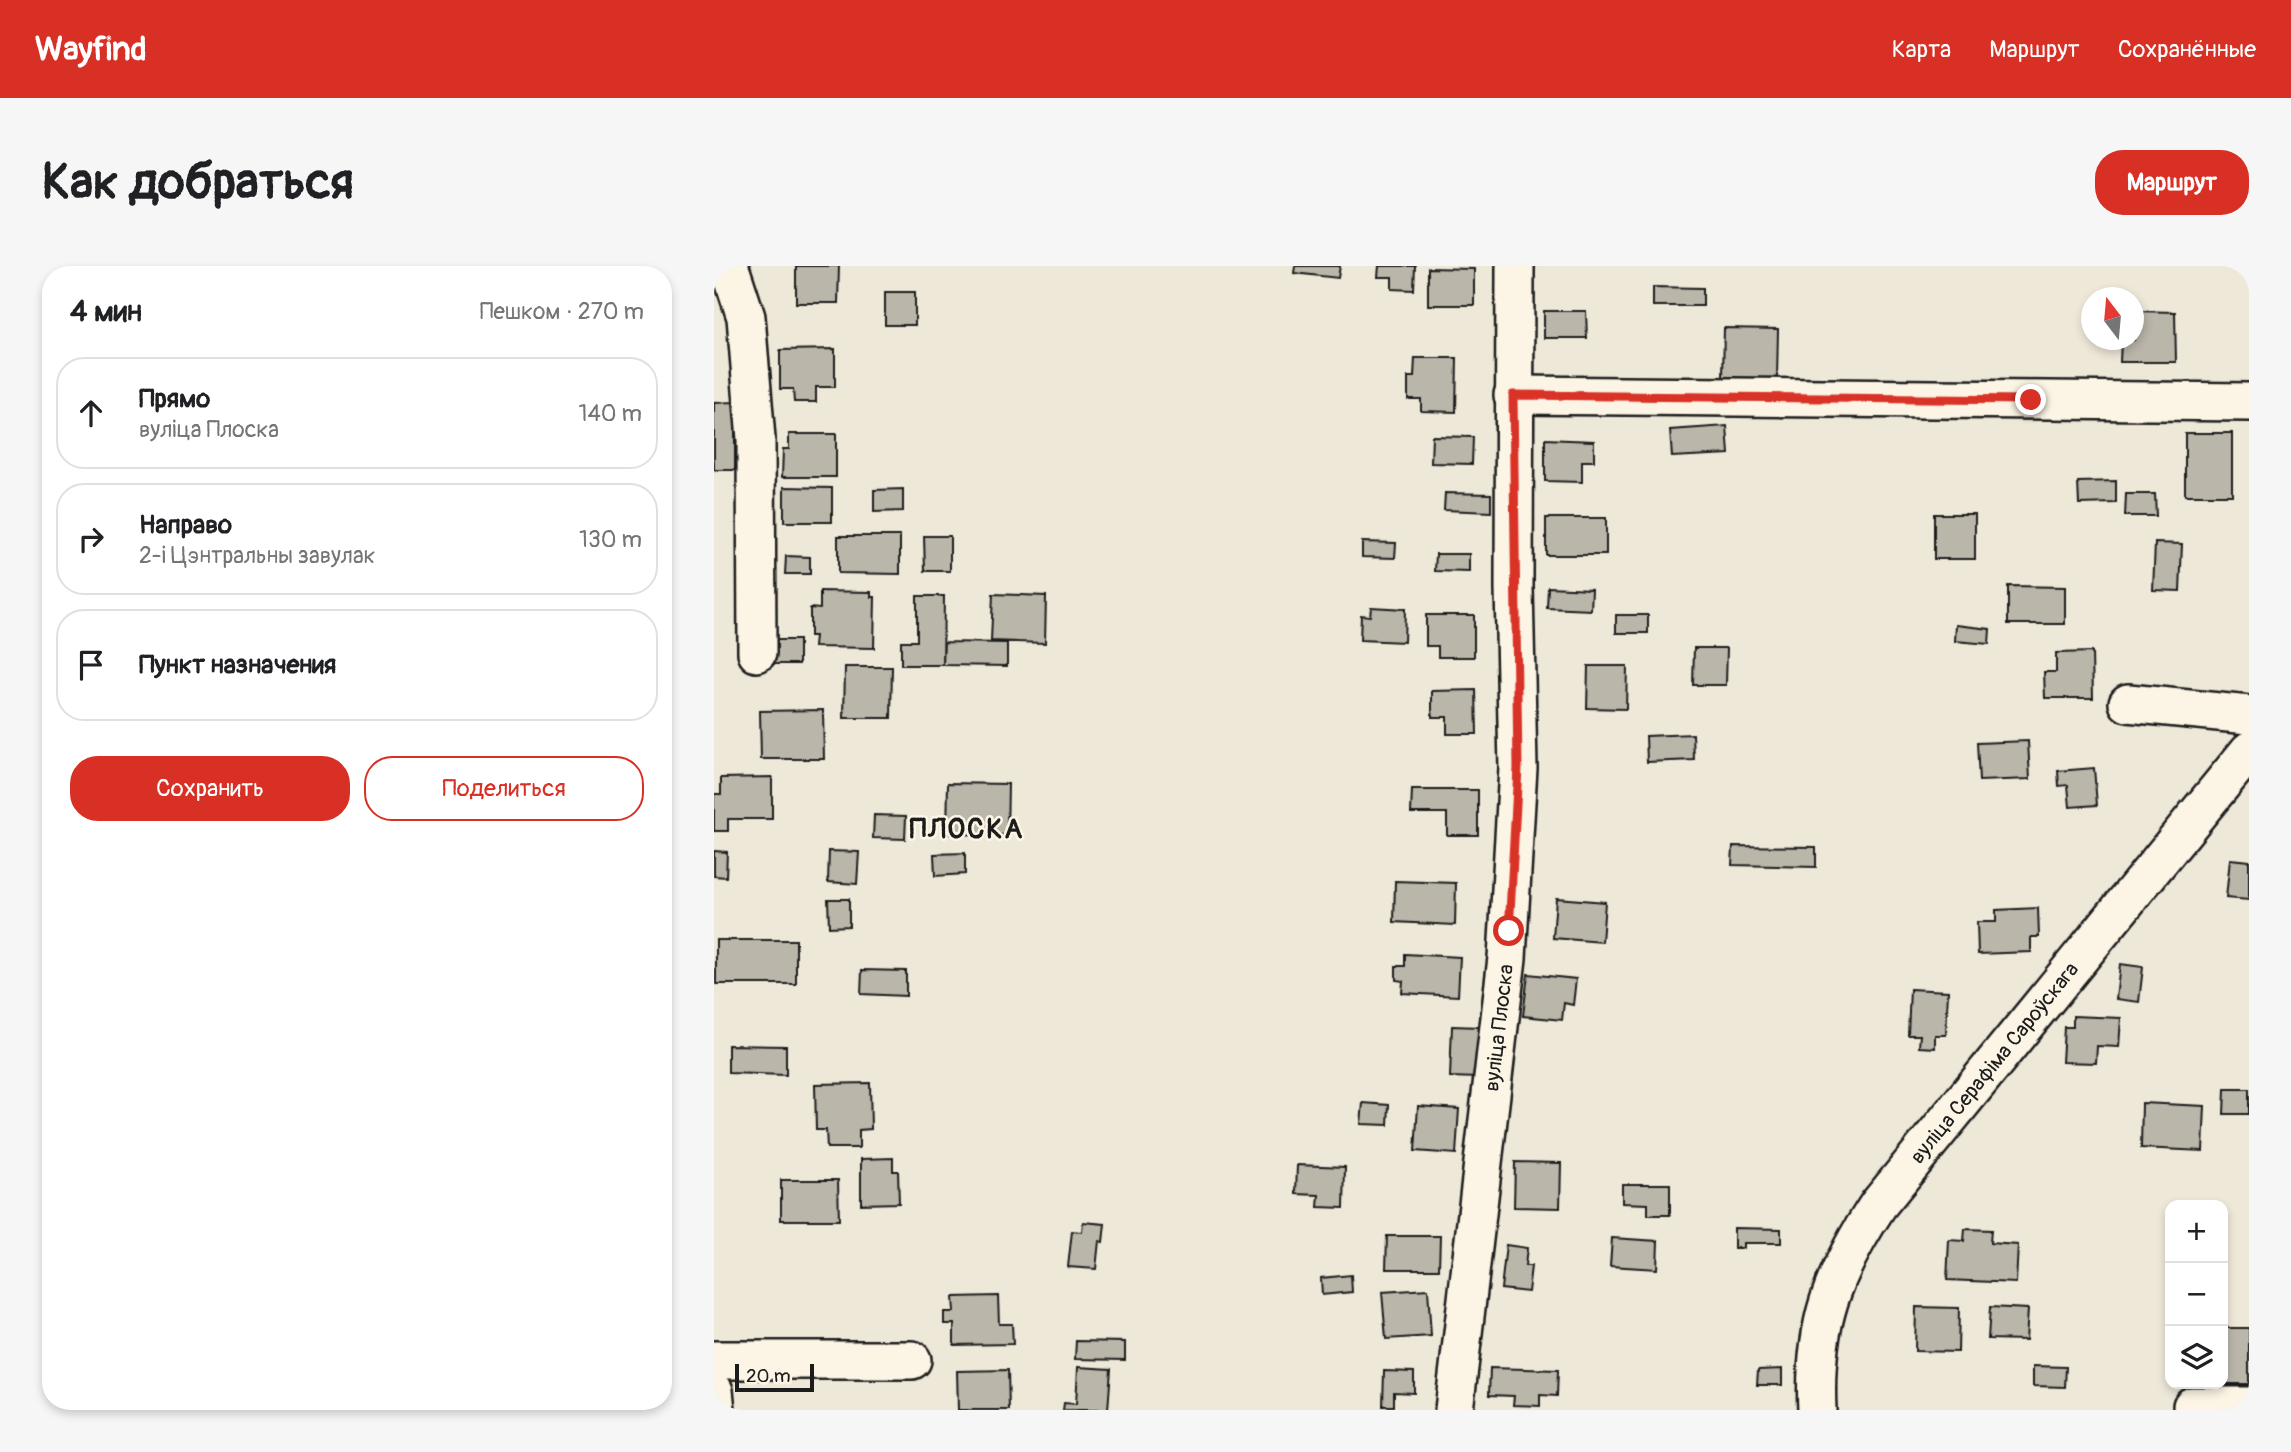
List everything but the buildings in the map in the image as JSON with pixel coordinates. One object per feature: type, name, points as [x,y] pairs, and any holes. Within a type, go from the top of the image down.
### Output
[{"type":"street","name":"вуліца Плоска","points":[[1454,1410],[1507,958],[1518,768],[1513,395],[1515,266]]},
{"type":"street","points":[[714,305],[733,270]]},
{"type":"street","points":[[733,270],[746,317],[756,439],[757,653]]},
{"type":"street","points":[[1513,395],[2249,402]]},
{"type":"street","points":[[2128,703],[2249,715]]},
{"type":"street","name":"вуліца Серафіма Сароўскага","points":[[1817,1410],[1816,1372],[1820,1334],[1828,1299],[1842,1265],[1878,1205],[2249,751]]},
{"type":"street","points":[[714,1360],[912,1360]]},
{"type":"street","points":[[714,1391],[716,1410]]},
{"type":"street","points":[[2192,1406],[2249,1406]]},
{"type":"district","name":"ПЛОСКА","points":[[967,828]]},
{"type":"route","points":[[1509,931],[1518,768],[1513,395],[2031,400]]}]
